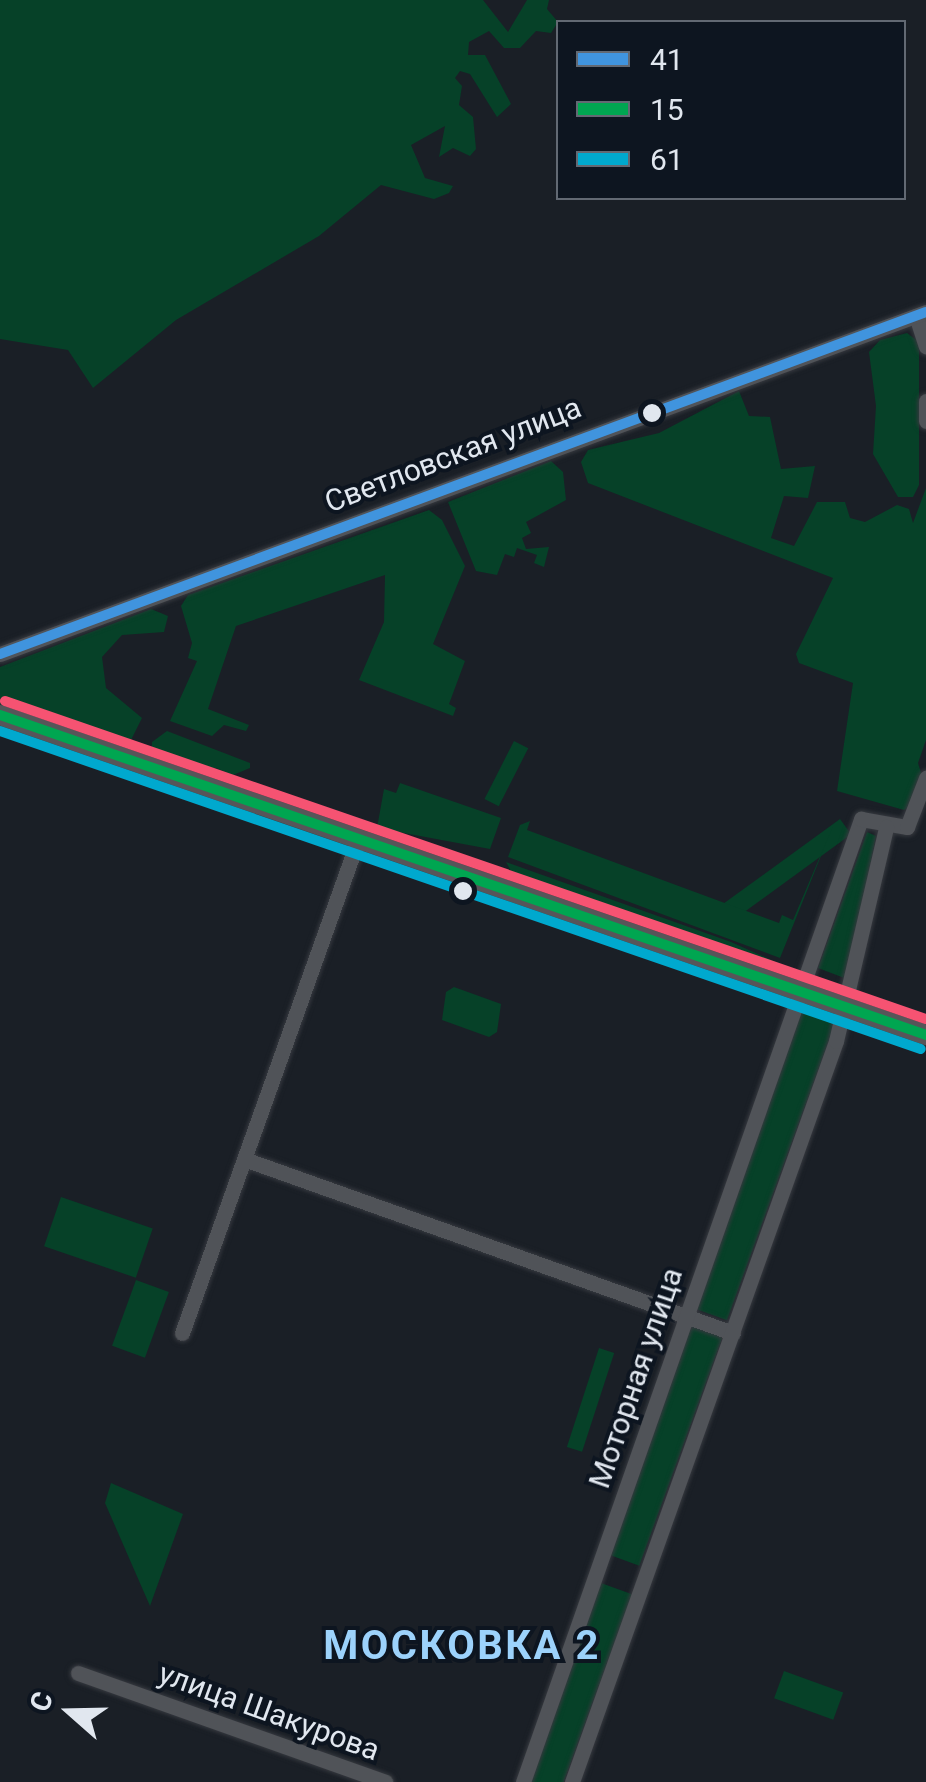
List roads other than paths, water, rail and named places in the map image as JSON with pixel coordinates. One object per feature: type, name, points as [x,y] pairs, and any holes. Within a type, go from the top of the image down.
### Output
[{"type":"main road","points":[[0,715],[926,1035]]},
{"type":"street","points":[[921,314],[926,346]]},
{"type":"street","name":"Светловская улица","points":[[0,654],[921,314]]},
{"type":"street","points":[[926,401],[926,420]]},
{"type":"street","points":[[907,827],[926,778]]},
{"type":"street","name":"Моторная улица","points":[[523,1782],[861,818],[886,827]]},
{"type":"street","points":[[572,1782],[846,1008],[886,827],[926,824]]},
{"type":"street","points":[[182,1332],[359,836]]},
{"type":"street","points":[[244,1159],[733,1333]]},
{"type":"street","name":"улица Шакурова","points":[[78,1673],[384,1782]]},
{"type":"district","name":"МОСКОВКА 2","points":[[462,1646]]}]
